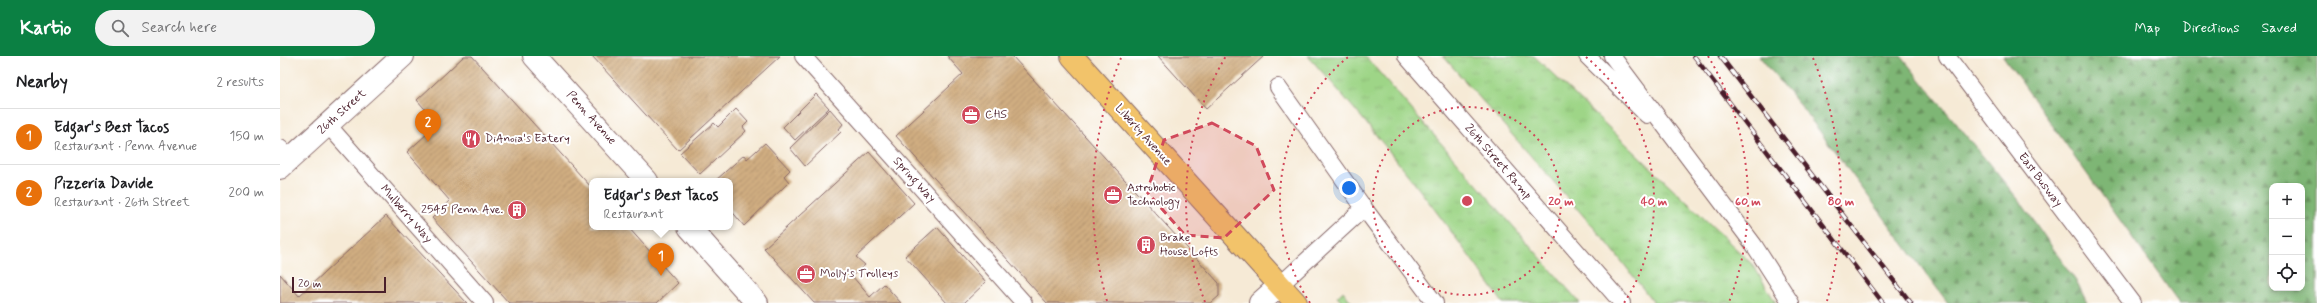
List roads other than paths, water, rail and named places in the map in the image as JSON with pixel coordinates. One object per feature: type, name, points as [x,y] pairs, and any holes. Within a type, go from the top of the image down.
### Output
[{"type":"main road","name":"Liberty Avenue","points":[[1072,56],[1296,303]]},
{"type":"street","name":"26th Street","points":[[283,159],[328,125],[404,56]]},
{"type":"street","name":"Penn Avenue","points":[[534,56],[644,178]]},
{"type":"street","points":[[692,230],[757,303]]},
{"type":"street","points":[[1260,303],[1279,286]]},
{"type":"lane","name":"Spring Way","points":[[804,56],[1024,303]]},
{"type":"lane","name":"26th Street Ramp","points":[[1406,56],[1622,303]]},
{"type":"lane","points":[[1587,56],[1688,155]]},
{"type":"lane","points":[[1612,56],[1688,155],[1754,245],[1791,303]]},
{"type":"lane","name":"East Busway","points":[[1947,56],[2133,303]]},
{"type":"lane","points":[[1278,87],[1364,208],[1435,303]]},
{"type":"lane","name":"Mulberry Way","points":[[328,125],[485,303]]},
{"type":"lane","points":[[1279,286],[1364,208]]},
{"type":"railway","points":[[1694,56],[1883,303]]},
{"type":"railway","points":[[1720,56],[1911,303]]},
{"type":"place","name":"CHS","points":[[971,115]]},
{"type":"place","name":"DiAnoia's Eatery","points":[[471,139]]},
{"type":"place","name":"Pizzeria Davide","points":[[428,142]]},
{"type":"place","name":"Astrobotic Technology","points":[[1113,195]]},
{"type":"place","name":"2545 Penn Ave.","points":[[517,210]]},
{"type":"place","name":"Brake House Lofts","points":[[1146,245]]},
{"type":"place","name":"Molly's Trolleys","points":[[806,274]]},
{"type":"place","name":"Edgar's Best Tacos","points":[[661,276]]}]
